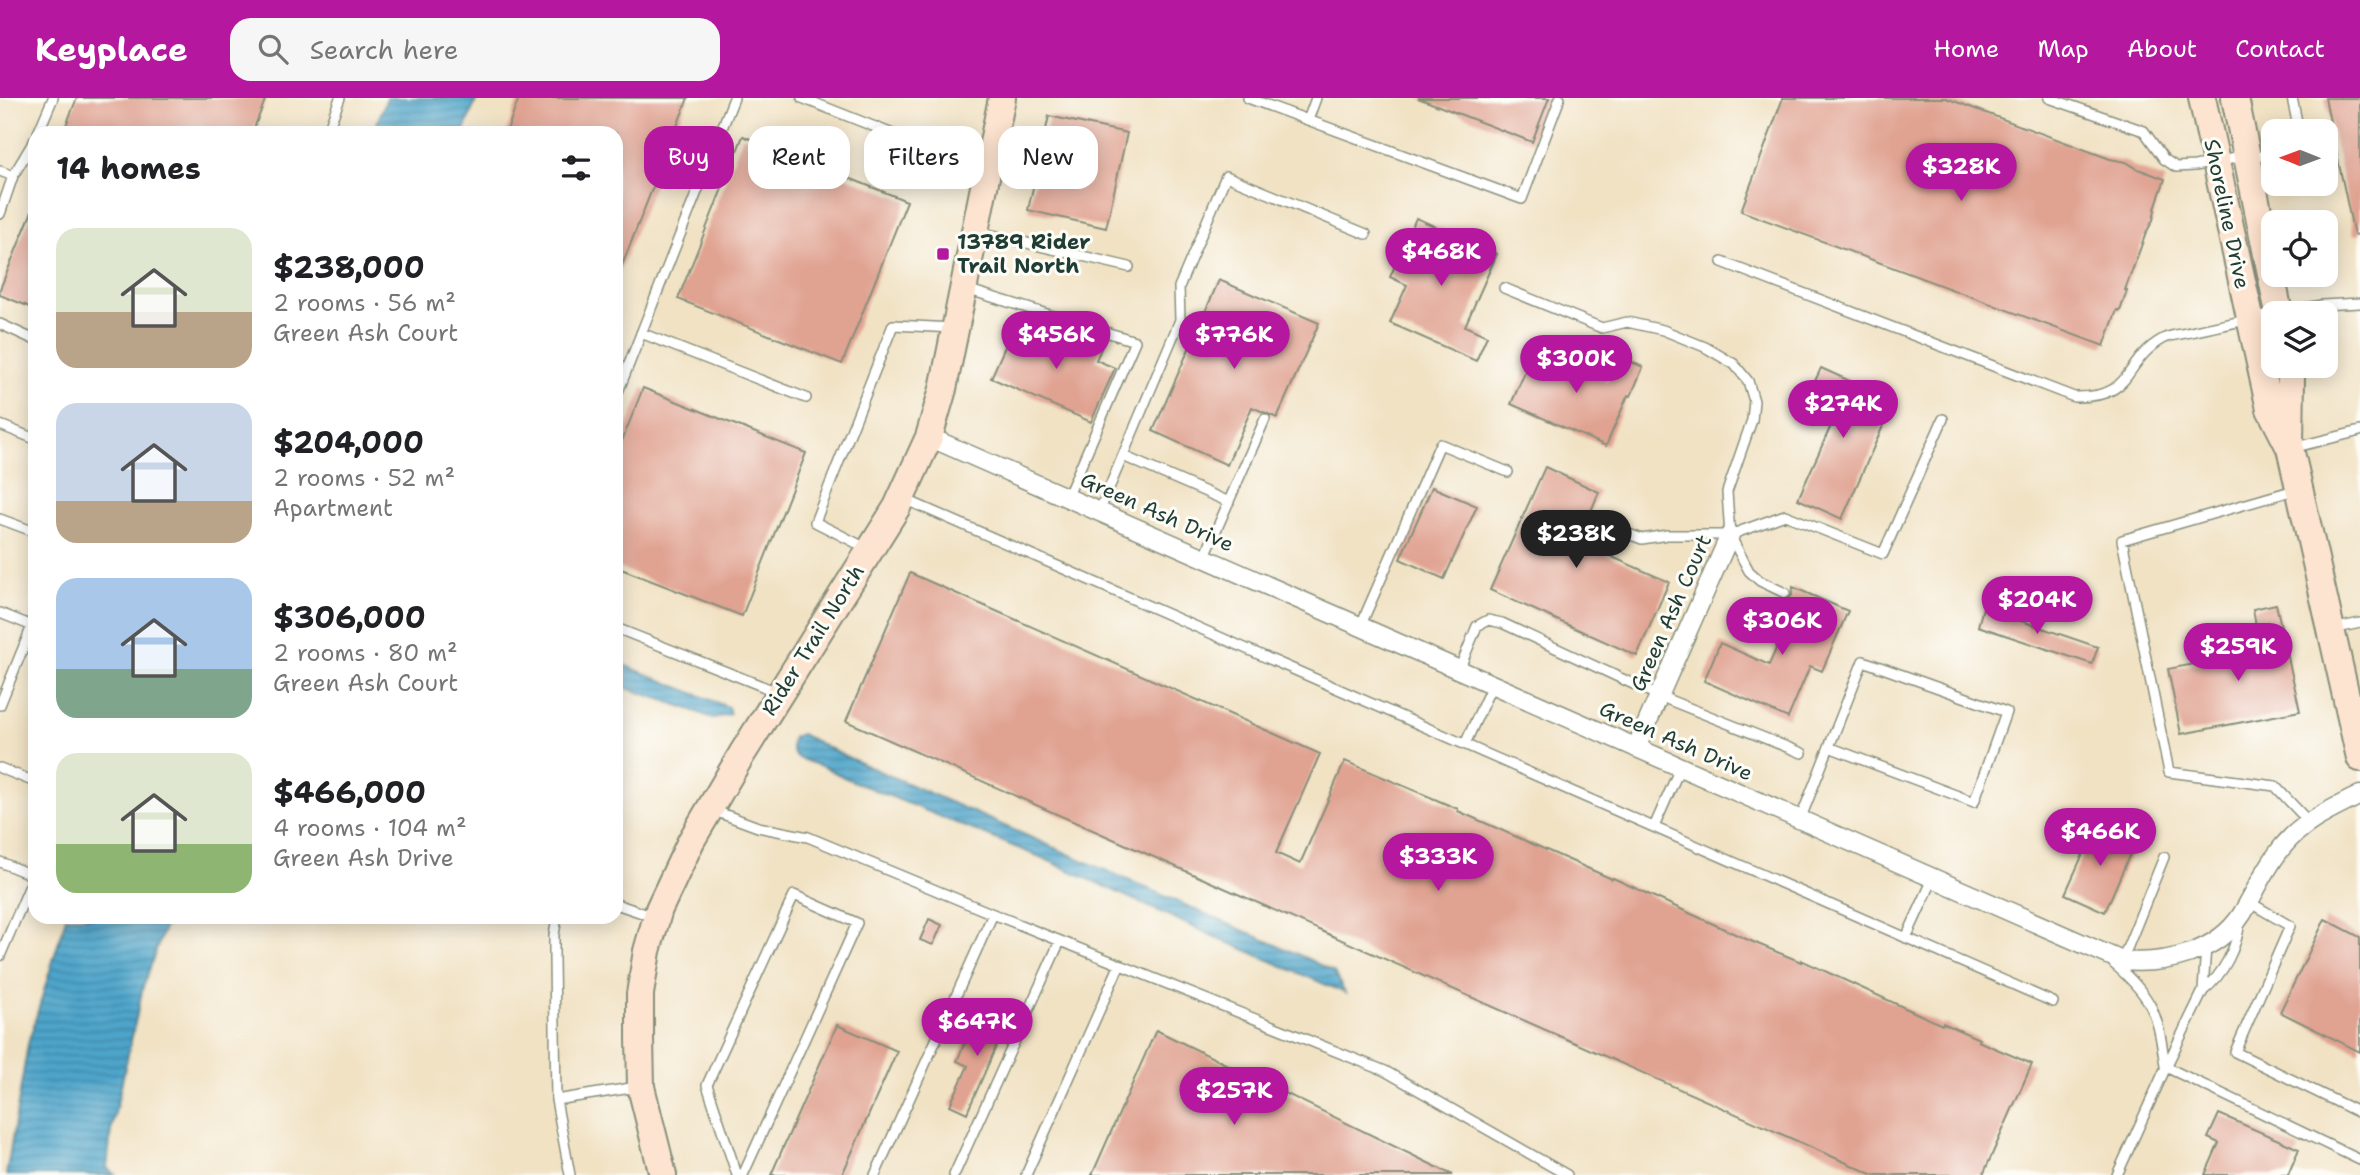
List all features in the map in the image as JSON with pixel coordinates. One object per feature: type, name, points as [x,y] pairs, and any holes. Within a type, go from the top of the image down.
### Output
[{"type":"street","name":"Rider Trail North","points":[[663,1175],[641,1087],[640,994],[656,918],[691,841],[901,497],[929,437],[943,389],[1002,98]]},
{"type":"street","name":"Shoreline Drive","points":[[2202,98],[2216,162],[2266,301]]},
{"type":"street","name":"Shoreline Drive","points":[[2235,98],[2269,301]]},
{"type":"street","name":"Shoreline Drive","points":[[2270,378],[2270,409],[2290,448],[2331,629],[2355,710],[2360,758]]},
{"type":"street","name":"Shoreline Drive","points":[[2290,448],[2291,378]]},
{"type":"street","name":"Green Ash Drive","points":[[929,437],[2122,961],[2144,963],[2172,959],[2206,946],[2226,932],[2244,909],[2285,844],[2309,822],[2360,794]]},
{"type":"street","name":"Green Ash Court","points":[[1636,748],[1730,535]]},
{"type":"lane","points":[[41,126],[53,98]]},
{"type":"lane","points":[[330,126],[340,98]]},
{"type":"lane","points":[[623,379],[734,98]]},
{"type":"lane","points":[[802,98],[986,171]]},
{"type":"lane","points":[[1248,98],[1522,199],[1560,98]]},
{"type":"lane","points":[[1308,120],[1316,98]]},
{"type":"lane","points":[[2049,98],[2144,131],[2164,159],[2176,167],[2261,156]]},
{"type":"lane","points":[[2292,98],[2296,119]]},
{"type":"lane","points":[[0,214],[13,176],[28,151]]},
{"type":"lane","points":[[0,171],[13,176]]},
{"type":"lane","points":[[1099,512],[1180,320],[1179,288],[1226,176],[1366,234]]},
{"type":"lane","points":[[975,231],[1129,267]]},
{"type":"lane","points":[[1722,262],[2074,397],[2100,396],[2114,390],[2125,381],[2142,356],[2166,338],[2261,316]]},
{"type":"lane","points":[[963,288],[1135,341],[1067,498]]},
{"type":"lane","points":[[1504,288],[1602,328],[1627,322],[1663,330],[1705,347],[1734,364],[1748,381],[1754,401],[1752,420],[1727,492],[1730,535],[1749,571],[1760,581],[1785,593]]},
{"type":"lane","points":[[2338,304],[2360,303]]},
{"type":"lane","points":[[0,324],[28,337]]},
{"type":"lane","points":[[870,549],[815,522],[893,325],[955,328]]},
{"type":"lane","points":[[641,333],[806,398]]},
{"type":"lane","points":[[1204,558],[1265,419]]},
{"type":"lane","points":[[1596,522],[1643,539],[1667,535],[1730,535],[1785,515],[1883,554],[1944,419]]},
{"type":"lane","points":[[0,425],[28,436]]},
{"type":"lane","points":[[2290,448],[2360,430]]},
{"type":"lane","points":[[1360,627],[1440,444],[1508,472]]},
{"type":"lane","points":[[1123,456],[1229,502]]},
{"type":"lane","points":[[2300,489],[2122,540],[2169,772],[2275,786],[2309,822]]},
{"type":"lane","points":[[901,497],[2053,1002]]},
{"type":"lane","points":[[0,519],[28,529]]},
{"type":"lane","points":[[0,613],[28,624]]},
{"type":"lane","points":[[1459,670],[1477,626],[1488,620],[1502,622],[1660,696],[1802,753]]},
{"type":"lane","points":[[2331,629],[2360,623]]},
{"type":"lane","points":[[623,631],[780,694]]},
{"type":"lane","points":[[0,705],[28,640]]},
{"type":"lane","points":[[1800,820],[1863,661],[2006,712],[1974,802],[1829,747]]},
{"type":"lane","points":[[1465,744],[1492,685]]},
{"type":"lane","points":[[0,768],[28,779]]},
{"type":"lane","points":[[1654,827],[1680,768]]},
{"type":"lane","points":[[710,809],[758,827],[808,837],[1385,1071],[1567,1175]]},
{"type":"lane","points":[[2122,961],[2164,857]]},
{"type":"lane","points":[[0,862],[28,872]]},
{"type":"lane","points":[[1906,938],[1933,878]]},
{"type":"lane","points":[[0,956],[28,888]]},
{"type":"lane","points":[[737,1175],[707,1085],[794,895],[857,923],[743,1175]]},
{"type":"lane","points":[[623,906],[656,918]]},
{"type":"lane","points":[[2203,991],[2218,979],[2238,937],[2244,909],[2290,926],[2235,1052],[2360,1113]]},
{"type":"lane","points":[[875,1175],[993,914]]},
{"type":"lane","points":[[556,924],[556,1100],[570,1175]]},
{"type":"lane","points":[[954,1175],[1060,941]]},
{"type":"lane","points":[[2118,1175],[2165,1067],[2203,991],[2206,946]]},
{"type":"lane","points":[[2103,953],[2138,984],[2150,1002],[2159,1026],[2165,1067]]},
{"type":"lane","points":[[1026,1175],[1120,964]]},
{"type":"lane","points":[[2165,1067],[2360,1160]]},
{"type":"lane","points":[[556,1100],[641,1087]]},
{"type":"water","points":[[387,98],[477,98],[466,126],[376,126]]},
{"type":"water","points":[[623,665],[728,707],[730,714],[713,719],[623,686]]},
{"type":"water","points":[[801,734],[847,757],[1306,958],[1334,972],[1345,993],[1047,860],[800,758],[792,751],[791,745],[793,737]]},
{"type":"water","points":[[64,924],[166,924],[143,987],[111,1131],[107,1168],[115,1175],[6,1175],[28,1044]]},
{"type":"building","points":[[77,98],[266,98],[255,126],[66,126]]},
{"type":"building","points":[[519,98],[688,98],[677,126],[644,126],[644,189],[652,189],[623,263],[623,126],[509,126]]},
{"type":"building","points":[[1418,98],[1549,98],[1532,142]]},
{"type":"building","points":[[1783,98],[1946,98],[2110,159],[2126,162],[2165,179],[2120,311],[2117,310],[2104,346],[1741,211]]},
{"type":"building","points":[[2325,98],[2360,98],[2360,234],[2354,235],[2338,159],[2338,119],[2329,119]]},
{"type":"building","points":[[1049,116],[1095,126],[1047,126]]},
{"type":"building","points":[[1098,127],[1127,133],[1106,228],[1028,210],[1033,189],[1098,189]]},
{"type":"building","points":[[743,136],[748,138],[748,189],[850,189],[850,178],[864,184],[864,189],[877,189],[907,201],[842,364],[678,299],[722,189],[734,189],[734,159]]},
{"type":"building","points":[[1416,218],[1497,254],[1465,326],[1487,336],[1476,361],[1390,323],[1407,285],[1390,277]]},
{"type":"building","points":[[28,221],[28,306],[0,295],[0,289]]},
{"type":"building","points":[[1219,280],[1319,323],[1277,418],[1252,407],[1227,465],[1153,431]]},
{"type":"building","points":[[1015,324],[1065,346],[1078,331],[1104,342],[1096,360],[1115,368],[1091,422],[991,378]]},
{"type":"building","points":[[1535,349],[1607,381],[1618,356],[1643,367],[1606,446],[1511,404]]},
{"type":"building","points":[[1821,368],[1894,401],[1842,519],[1798,499],[1834,419],[1804,405]]},
{"type":"building","points":[[643,388],[806,453],[742,616],[623,570],[623,438]]},
{"type":"building","points":[[1545,467],[1599,492],[1578,542],[1669,582],[1637,656],[1490,590]]},
{"type":"building","points":[[1432,487],[1477,506],[1444,579],[1400,559]]},
{"type":"building","points":[[910,573],[1320,754],[1276,853],[1300,864],[1345,761],[2032,1064],[1983,1175],[1874,1175],[846,721]]},
{"type":"building","points":[[1793,587],[1848,611],[1822,671],[1810,666],[1788,718],[1704,681],[1720,643],[1769,665],[1795,606],[1786,602],[1792,595]]},
{"type":"building","points":[[2276,604],[2300,711],[2181,734],[2168,669],[2256,652],[2254,638],[2258,637],[2253,609]]},
{"type":"building","points":[[1983,608],[2098,647],[2092,664],[1978,626]]},
{"type":"building","points":[[2096,825],[2135,842],[2105,912],[2065,894]]},
{"type":"building","points":[[929,919],[942,925],[933,945],[920,940]]},
{"type":"building","points":[[2325,919],[2360,937],[2360,1052],[2280,1012]]},
{"type":"building","points":[[978,1012],[1006,1024],[967,1113],[950,1105],[968,1066],[957,1061]]},
{"type":"building","points":[[837,1025],[897,1051],[842,1175],[771,1175]]},
{"type":"building","points":[[1156,1030],[1453,1175],[1092,1175]]},
{"type":"building","points":[[2219,1114],[2299,1149],[2288,1175],[2205,1175],[2219,1143],[2208,1138]]},
{"type":"place","name":"13789 Rider Trail North","points":[[943,254]]}]
